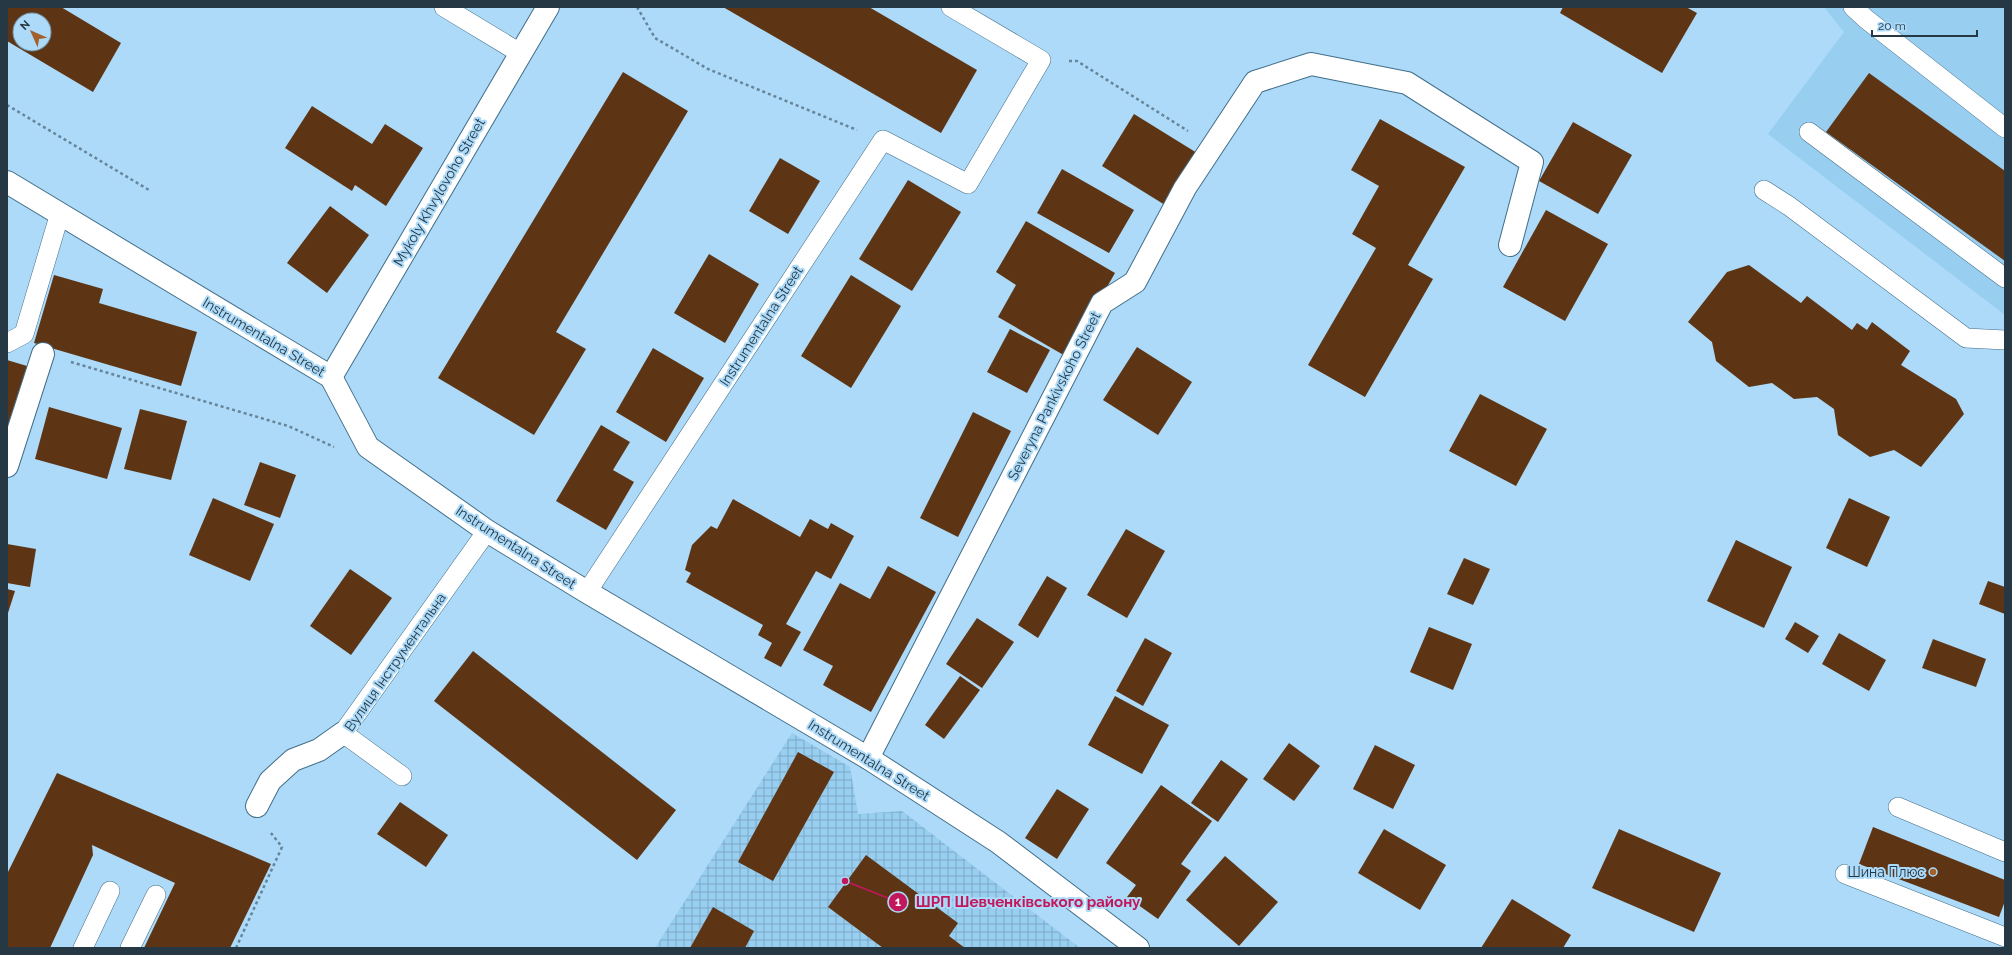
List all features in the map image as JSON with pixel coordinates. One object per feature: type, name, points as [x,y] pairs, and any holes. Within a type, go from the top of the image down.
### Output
[{"type":"street","name":"Mykoly Khvylovoho Street","points":[[331,377],[548,7]]},
{"type":"street","name":"Severyna Pankivskoho Street","points":[[868,758],[1102,303],[1135,282],[1185,188],[1255,82],[1310,64],[1407,83],[1532,162],[1510,245]]},
{"type":"street","name":"Instrumentalna Street","points":[[7,182],[331,377],[368,446],[487,531],[587,592],[868,758],[998,842],[1138,948]]},
{"type":"street","points":[[7,466],[43,354]]},
{"type":"street","points":[[258,806],[270,781],[293,760],[318,750],[343,733]]},
{"type":"lane","points":[[444,7],[520,53]]},
{"type":"lane","points":[[883,140],[968,184],[1041,60],[951,7]]},
{"type":"lane","points":[[1853,7],[1866,19],[2005,128]]},
{"type":"lane","points":[[1809,132],[2005,278]]},
{"type":"lane","name":"Instrumentalna Street","points":[[587,592],[883,140]]},
{"type":"lane","points":[[1764,190],[1789,206],[1966,338],[2005,340]]},
{"type":"lane","points":[[7,343],[24,334],[60,213]]},
{"type":"lane","name":"Вулиця Інструментальна","points":[[402,776],[343,733],[487,531]]},
{"type":"lane","points":[[1898,807],[2005,852]]},
{"type":"lane","points":[[1845,874],[2005,937]]},
{"type":"lane","points":[[82,948],[110,891]]},
{"type":"lane","points":[[130,948],[156,895]]},
{"type":"path","points":[[637,7],[655,38],[708,68],[883,140]]},
{"type":"path","points":[[1041,60],[1077,61],[1213,146]]},
{"type":"path","points":[[7,106],[149,190]]},
{"type":"path","points":[[43,354],[288,426]]},
{"type":"path","points":[[236,948],[282,847],[263,824],[258,806]]},
{"type":"shaded area","points":[[1824,7],[2005,7],[2005,315],[1768,134],[1844,32]]},
{"type":"shaded area","points":[[792,733],[850,767],[858,814],[902,811],[1080,948],[655,948]]},
{"type":"building","points":[[7,7],[61,7],[121,43],[93,92],[26,52],[52,52],[52,12],[12,12],[12,44],[7,41]]},
{"type":"building","points":[[723,7],[869,7],[977,70],[941,133]]},
{"type":"building","points":[[1563,7],[1686,7],[1697,13],[1662,73],[1560,13]]},
{"type":"building","points":[[623,72],[688,111],[556,332],[586,349],[534,435],[438,378]]},
{"type":"building","points":[[1869,73],[2005,171],[2005,261],[1826,132]]},
{"type":"building","points":[[312,106],[372,144],[385,124],[423,148],[386,206],[355,185],[352,191],[285,148]]},
{"type":"building","points":[[1134,114],[1197,153],[1165,205],[1102,166]]},
{"type":"building","points":[[1380,119],[1465,167],[1408,265],[1433,279],[1365,397],[1308,365],[1376,248],[1352,234],[1379,186],[1351,170]]},
{"type":"building","points":[[1573,122],[1632,155],[1598,214],[1539,181]]},
{"type":"building","points":[[780,158],[820,181],[788,234],[749,211]]},
{"type":"building","points":[[1062,169],[1134,210],[1109,253],[1037,213]]},
{"type":"building","points":[[908,180],[961,212],[912,291],[859,259]]},
{"type":"building","points":[[330,206],[369,235],[327,293],[287,263]]},
{"type":"building","points":[[1546,210],[1608,244],[1565,321],[1503,287]]},
{"type":"building","points":[[1026,221],[1115,273],[1067,357],[998,317],[1016,285],[996,272]]},
{"type":"building","points":[[709,254],[759,284],[725,343],[674,313]]},
{"type":"building","points":[[1749,265],[1801,303],[1807,296],[1852,330],[1857,323],[1867,330],[1872,322],[1910,351],[1901,365],[1956,399],[1964,414],[1921,467],[1894,450],[1870,457],[1838,435],[1834,409],[1817,397],[1794,399],[1772,383],[1749,387],[1716,361],[1712,342],[1688,322],[1727,272]]},
{"type":"building","points":[[54,275],[103,289],[99,303],[197,332],[181,386],[34,343]]},
{"type":"building","points":[[851,275],[901,306],[851,388],[801,356]]},
{"type":"building","points":[[1010,329],[1050,350],[1027,393],[987,372]]},
{"type":"building","points":[[1137,347],[1192,382],[1158,435],[1103,400]]},
{"type":"building","points":[[653,348],[704,378],[666,442],[616,412]]},
{"type":"building","points":[[7,360],[27,366],[7,428]]},
{"type":"building","points":[[1480,394],[1547,429],[1516,486],[1449,451]]},
{"type":"building","points":[[49,407],[122,428],[107,479],[35,459]]},
{"type":"building","points":[[140,409],[187,421],[171,480],[124,469]]},
{"type":"building","points":[[973,412],[1011,431],[958,537],[920,518]]},
{"type":"building","points":[[601,425],[630,442],[613,470],[634,482],[606,530],[556,501]]},
{"type":"building","points":[[260,462],[296,475],[280,518],[244,505]]},
{"type":"building","points":[[213,498],[274,524],[250,581],[189,555]]},
{"type":"building","points":[[1849,498],[1890,517],[1867,567],[1826,548]]},
{"type":"building","points":[[733,499],[800,537],[810,519],[828,529],[831,523],[854,536],[831,579],[816,571],[786,624],[801,632],[781,667],[764,658],[772,643],[758,635],[763,625],[686,582],[691,573],[685,570],[692,545],[711,526],[717,529]]},
{"type":"building","points":[[1126,529],[1165,551],[1127,618],[1087,595]]},
{"type":"building","points":[[1736,540],[1792,567],[1764,628],[1707,601]]},
{"type":"building","points":[[7,544],[36,549],[30,587],[7,583]]},
{"type":"building","points":[[1464,558],[1490,569],[1473,605],[1447,594]]},
{"type":"building","points":[[888,566],[936,592],[871,712],[823,685],[833,666],[803,650],[840,583],[870,599]]},
{"type":"building","points":[[350,569],[392,598],[351,655],[310,626]]},
{"type":"building","points":[[1047,576],[1067,588],[1038,638],[1018,625]]},
{"type":"building","points":[[1988,581],[2005,587],[2005,614],[1979,604]]},
{"type":"building","points":[[7,589],[15,591],[7,616]]},
{"type":"building","points":[[977,618],[1014,642],[982,688],[946,664]]},
{"type":"building","points":[[1795,622],[1819,636],[1808,653],[1785,639]]},
{"type":"building","points":[[1429,627],[1472,644],[1453,690],[1410,672]]},
{"type":"building","points":[[1839,633],[1886,660],[1869,691],[1822,664]]},
{"type":"building","points":[[1145,638],[1172,653],[1143,706],[1116,691]]},
{"type":"building","points":[[1933,639],[1986,659],[1976,687],[1922,668]]},
{"type":"building","points":[[473,651],[676,810],[637,860],[434,701]]},
{"type":"building","points":[[960,676],[980,690],[944,739],[925,725]]},
{"type":"building","points":[[1115,696],[1169,725],[1142,774],[1088,745]]},
{"type":"building","points":[[1289,743],[1320,766],[1294,801],[1263,779]]},
{"type":"building","points":[[1375,745],[1415,765],[1393,809],[1353,789]]},
{"type":"building","points":[[798,752],[834,772],[773,881],[738,862]]},
{"type":"building","points":[[1221,760],[1248,779],[1218,822],[1191,803]]},
{"type":"building","points":[[57,773],[271,864],[230,948],[144,948],[175,883],[92,845],[93,855],[50,948],[7,948],[7,874]]},
{"type":"building","points":[[1161,785],[1212,821],[1181,864],[1191,871],[1158,919],[1127,897],[1136,885],[1106,863]]},
{"type":"building","points":[[1057,789],[1089,809],[1057,859],[1025,838]]},
{"type":"building","points":[[400,802],[448,835],[426,867],[377,834]]},
{"type":"building","name":"Шина Плюс","points":[[1873,827],[2005,880],[2005,901],[1999,917],[1859,864]]},
{"type":"building","points":[[1384,829],[1446,865],[1420,910],[1358,873]]},
{"type":"building","points":[[1619,829],[1721,873],[1694,932],[1592,888]]},
{"type":"building","points":[[866,855],[958,923],[949,936],[965,948],[883,948],[828,907]]},
{"type":"building","points":[[1225,856],[1278,902],[1239,946],[1186,900]]},
{"type":"building","points":[[1512,899],[1571,935],[1563,948],[1481,948]]},
{"type":"building","points":[[713,907],[754,931],[745,948],[690,948]]},
{"type":"place","name":"Шина Плюс","points":[[1933,872]]},
{"type":"place","name":"ШРП Шевченківського району","points":[[845,881]]}]
